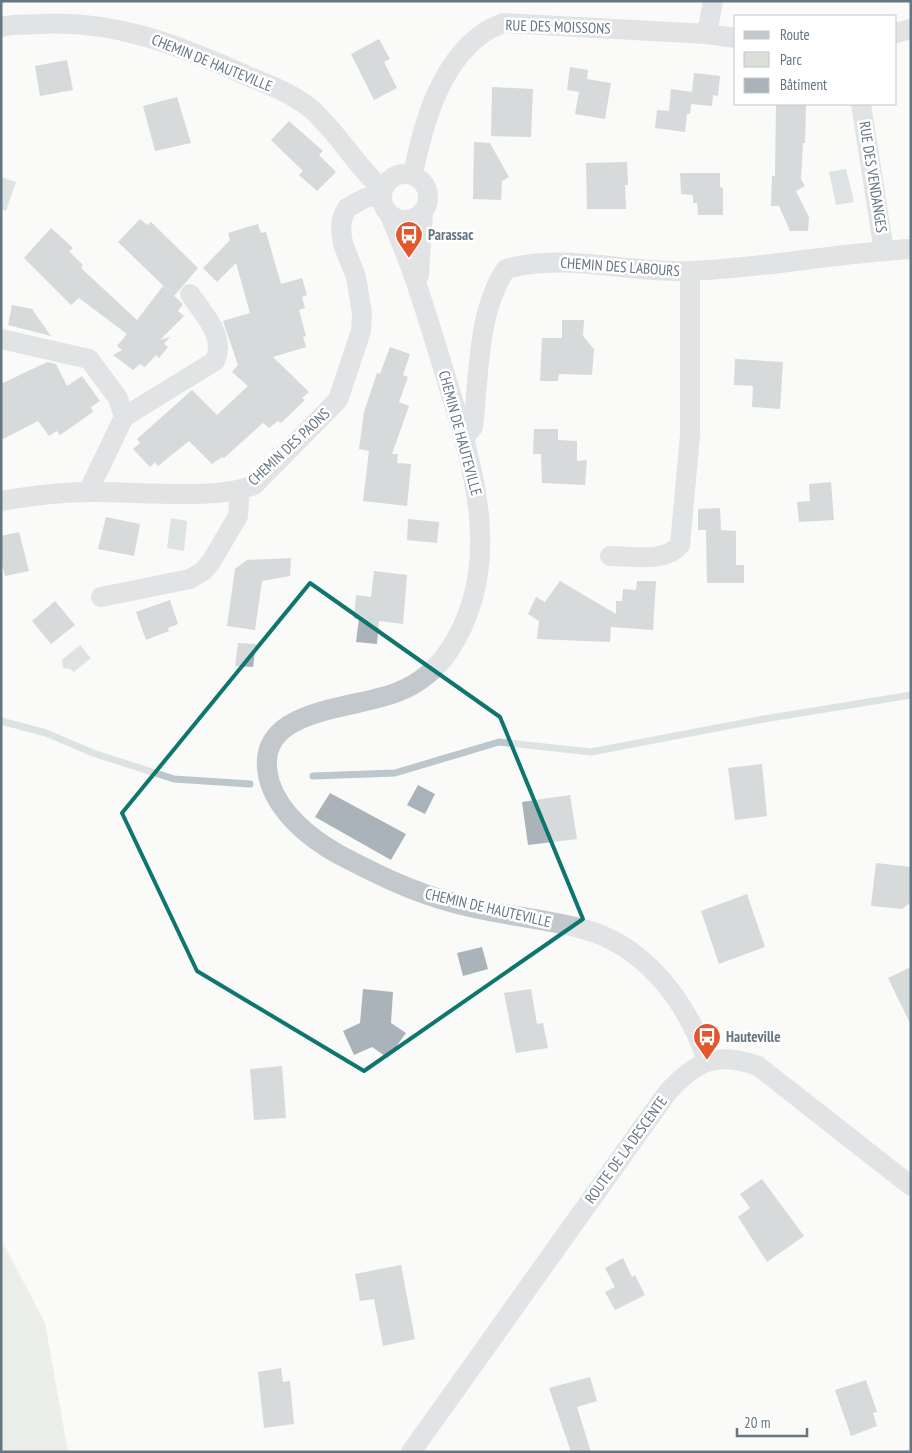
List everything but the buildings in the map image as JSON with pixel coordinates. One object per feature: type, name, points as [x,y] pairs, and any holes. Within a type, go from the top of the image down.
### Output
[{"type":"street","points":[[707,34],[713,1]]},
{"type":"street","name":"CHEMIN DE HAUTEVILLE","points":[[1,27],[65,23],[120,30],[164,40],[214,61],[289,94],[309,107],[325,122],[382,192]]},
{"type":"street","name":"RUE DES MOISSONS","points":[[413,174],[434,98],[459,56],[482,34],[503,23],[707,34],[734,38]]},
{"type":"street","points":[[897,33],[911,28]]},
{"type":"street","name":"RUE DES VENDANGES","points":[[861,105],[884,251]]},
{"type":"street","points":[[405,173],[413,174],[424,182],[428,189],[429,197],[423,212],[416,217],[403,220],[389,214],[383,203],[382,192],[392,177],[405,173]]},
{"type":"street","name":"CHEMIN DES PAONS","points":[[1,501],[88,492],[240,490],[254,485],[338,400],[360,331],[362,313],[356,277],[343,244],[340,230],[342,219],[347,208],[365,198],[382,192]]},
{"type":"street","name":"CHEMIN DE HAUTEVILLE","points":[[419,287],[423,212]]},
{"type":"street","name":"CHEMIN DE HAUTEVILLE","points":[[389,214],[419,287],[464,438],[478,500],[481,544],[476,586],[462,632],[445,658],[422,678],[399,692],[301,717],[286,728],[272,743],[267,762],[271,785],[291,819],[320,844],[408,890],[457,904],[585,930],[611,939],[639,958],[660,978],[686,1011],[701,1042],[707,1061]]},
{"type":"street","name":"CHEMIN DES LABOURS","points":[[464,438],[473,427],[485,322],[496,285],[506,269],[525,263],[559,263],[690,272],[911,249]]},
{"type":"street","points":[[610,556],[664,556],[675,550],[680,544],[690,435],[690,272]]},
{"type":"street","points":[[88,492],[124,416],[215,361],[220,351],[216,332],[190,294]]},
{"type":"street","points":[[1,339],[88,359],[118,398],[124,416]]},
{"type":"street","points":[[101,597],[190,579],[203,571],[211,562],[238,516],[240,490]]},
{"type":"street","name":"ROUTE DE LA DESCENTE","points":[[411,1452],[667,1093],[684,1074],[707,1061],[724,1058],[739,1059],[758,1066],[911,1186]]},
{"type":"highlighted area","points":[[310,583],[500,717],[583,919],[364,1071],[197,971],[122,813]]},
{"type":"green space","points":[[1,1239],[45,1323],[68,1452],[1,1452]]},
{"type":"shaded area","points":[[846,169],[854,202],[836,205],[829,172]]},
{"type":"shaded area","points":[[1,177],[16,182],[6,211],[1,209]]},
{"type":"shaded area","points":[[171,518],[187,521],[184,551],[167,548]]},
{"type":"shaded area","points":[[80,645],[91,658],[74,672],[63,668],[62,660]]},
{"type":"waterway","points":[[313,776],[395,773],[499,742],[591,752],[764,719],[911,695]]},
{"type":"waterway","points":[[1,721],[46,733],[93,753],[174,779],[250,784]]},
{"type":"place","name":"Parassac","points":[[409,259]]},
{"type":"place","name":"Hauteville","points":[[707,1061]]}]
